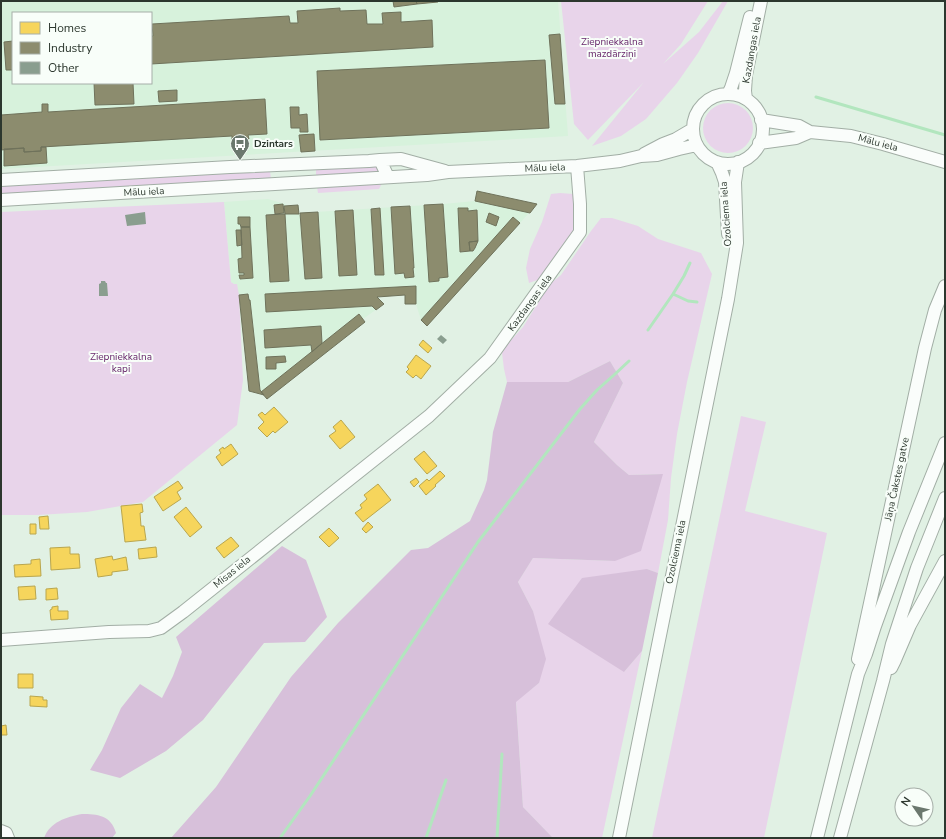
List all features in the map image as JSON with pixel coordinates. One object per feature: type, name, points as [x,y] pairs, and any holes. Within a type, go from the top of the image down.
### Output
[{"type":"street","name":"Kazdangas iela","points":[[728,94],[736,73],[756,1]]},
{"type":"street","name":"Kazdangas iela","points":[[746,99],[746,75],[761,1]]},
{"type":"street","points":[[728,94],[746,99],[753,105],[761,120],[762,132],[759,143],[754,152],[747,158],[728,164],[711,160],[705,156],[697,145],[693,129],[694,118],[700,108],[712,98],[728,94]]},
{"type":"street","name":"Mālu iela","points":[[761,120],[799,126],[810,132],[851,136],[945,162]]},
{"type":"street","name":"Mālu iela","points":[[641,156],[693,129]]},
{"type":"street","name":"Mālu iela","points":[[759,143],[796,138],[810,132]]},
{"type":"street","name":"Mālu iela","points":[[1,200],[287,184],[428,175],[448,172],[577,166],[657,155],[679,148],[697,145]]},
{"type":"street","name":"Mālu iela","points":[[1,180],[401,159],[448,172]]},
{"type":"street","points":[[380,160],[388,177]]},
{"type":"street","name":"Ozolciema iela","points":[[717,162],[725,182],[729,253],[733,266]]},
{"type":"street","name":"Ozolciema iela","points":[[619,838],[728,299],[737,243],[735,182],[738,162]]},
{"type":"street","points":[[286,165],[287,184]]},
{"type":"street","name":"Kazdangas iela","points":[[429,416],[490,358],[580,232],[580,204],[577,166]]},
{"type":"street","name":"Jāņa Čakstes gatve","points":[[858,674],[858,656],[925,348],[935,310],[945,286]]},
{"type":"street","name":"Misas iela","points":[[1,640],[149,631],[161,628],[429,416]]},
{"type":"street","name":"Jāņa Čakstes gatve","points":[[817,838],[858,674],[909,532],[945,443]]},
{"type":"street","points":[[840,838],[900,618],[917,568],[945,498]]},
{"type":"street","points":[[883,681],[895,660],[910,625],[945,561]]},
{"type":"street","points":[[1,831],[6,833],[8,838]]},
{"type":"shaded area","name":"Dzintars","points":[[1,1],[558,1],[568,136],[1,169]]},
{"type":"shaded area","points":[[477,191],[537,204],[427,326],[421,320],[416,304],[405,304],[405,295],[378,297],[384,304],[363,319],[365,322],[267,399],[264,395],[249,391],[237,284],[231,282],[224,202],[268,199],[285,204],[286,206],[298,205],[300,213],[475,201]]},
{"type":"shaded area","points":[[610,361],[623,383],[594,442],[629,475],[663,474],[641,551],[615,561],[533,558],[518,582],[533,611],[546,659],[539,683],[516,702],[523,807],[553,838],[171,838],[216,787],[291,677],[338,623],[411,550],[428,548],[470,521],[487,480],[493,432],[507,382],[568,382]]},
{"type":"shaded area","points":[[282,546],[306,560],[327,617],[305,642],[264,643],[203,720],[166,751],[120,778],[90,770],[102,750],[121,708],[140,684],[162,698],[173,676],[182,652],[176,637]]},
{"type":"shaded area","points":[[647,569],[658,573],[642,651],[624,672],[548,624],[582,578]]},
{"type":"shaded area","points":[[82,814],[98,815],[107,819],[111,822],[116,833],[112,838],[44,838],[54,824],[70,817]]},
{"type":"green space","name":"Ziepniekkalna mazdārziņi","points":[[561,1],[708,1],[681,44],[663,64],[699,32],[723,1],[728,1],[698,53],[677,83],[646,119],[621,136],[592,146],[644,82],[588,140],[574,124]]},
{"type":"green space","points":[[723,103],[733,103],[746,110],[753,123],[753,133],[746,146],[733,153],[723,153],[714,149],[707,142],[703,133],[703,123],[707,114],[714,107]]},
{"type":"green space","points":[[369,165],[378,167],[380,170],[378,172],[316,176],[316,168]]},
{"type":"green space","points":[[270,171],[271,179],[1,195],[1,186]]},
{"type":"green space","points":[[382,183],[379,189],[318,193],[317,187]]},
{"type":"green space","points":[[551,194],[573,194],[575,231],[543,278],[529,283],[526,268],[530,249],[542,222]]},
{"type":"green space","name":"Ziepniekkalna kapi","points":[[224,202],[231,282],[237,284],[239,295],[243,380],[237,425],[143,502],[87,512],[38,515],[1,515],[1,212]]},
{"type":"green space","points":[[601,218],[612,218],[638,226],[658,239],[701,253],[712,274],[687,382],[677,434],[671,478],[668,520],[658,573],[647,569],[624,672],[642,651],[602,838],[553,838],[523,807],[516,701],[539,683],[533,611],[518,582],[533,558],[615,561],[662,474],[629,475],[594,442],[623,383],[610,361],[568,382],[507,382],[502,353],[506,346],[523,327],[550,284],[561,275]]},
{"type":"green space","points":[[741,416],[766,422],[745,511],[827,533],[764,838],[652,838]]},
{"type":"building: Homes","points":[[423,340],[432,348],[428,353],[419,345]]},
{"type":"building: Homes","points":[[416,355],[431,366],[421,379],[416,375],[413,378],[406,372],[409,369],[407,367]]},
{"type":"building: Homes","points":[[274,407],[288,422],[275,433],[273,431],[267,437],[258,428],[264,422],[258,415],[262,412],[265,415]]},
{"type":"building: Homes","points":[[341,420],[355,437],[340,449],[329,436],[336,431],[333,427]]},
{"type":"building: Homes","points":[[231,444],[238,454],[222,466],[216,457],[221,453],[219,450],[223,447],[224,449]]},
{"type":"building: Homes","points":[[424,451],[437,466],[427,474],[414,459]]},
{"type":"building: Homes","points":[[440,471],[445,476],[426,495],[419,486],[427,479],[429,481]]},
{"type":"building: Homes","points":[[416,478],[419,482],[414,487],[410,482]]},
{"type":"building: Homes","points":[[178,481],[183,488],[177,492],[181,499],[163,511],[154,497]]},
{"type":"building: Homes","points":[[378,484],[391,500],[363,522],[355,513],[362,508],[360,505],[367,499],[364,495]]},
{"type":"building: Homes","points":[[142,504],[143,512],[140,513],[141,526],[144,526],[146,540],[125,542],[121,506]]},
{"type":"building: Homes","points":[[186,507],[202,527],[190,537],[174,517]]},
{"type":"building: Homes","points":[[48,516],[49,529],[40,529],[39,517]]},
{"type":"building: Homes","points":[[368,522],[373,527],[366,533],[362,529]]},
{"type":"building: Homes","points":[[30,524],[36,524],[36,534],[30,534]]},
{"type":"building: Homes","points":[[329,528],[339,538],[329,547],[319,537]]},
{"type":"building: Homes","points":[[231,537],[239,546],[224,558],[216,548]]},
{"type":"building: Homes","points":[[70,547],[70,554],[79,554],[80,568],[51,570],[50,548]]},
{"type":"building: Homes","points":[[156,547],[157,557],[139,559],[138,549]]},
{"type":"building: Homes","points":[[112,556],[113,560],[126,557],[128,570],[112,572],[112,575],[98,577],[95,559]]},
{"type":"building: Homes","points":[[40,559],[41,576],[15,577],[14,565],[31,564],[31,560]]},
{"type":"building: Homes","points":[[35,586],[36,599],[19,600],[18,587]]},
{"type":"building: Homes","points":[[57,588],[58,599],[46,600],[46,589]]},
{"type":"building: Homes","points":[[58,606],[58,611],[68,611],[68,619],[51,620],[50,610],[52,607]]},
{"type":"building: Homes","points":[[18,674],[33,674],[33,688],[18,688]]},
{"type":"building: Homes","points":[[30,696],[43,697],[43,700],[47,700],[47,707],[30,706]]},
{"type":"building: Homes","points":[[6,725],[7,735],[1,735],[1,726]]},
{"type":"building: Industry","points":[[393,1],[416,1],[417,4],[394,7]]},
{"type":"building: Industry","points":[[416,1],[438,1],[438,2],[417,4]]},
{"type":"building: Industry","points":[[340,8],[340,11],[366,10],[367,24],[383,24],[382,13],[401,12],[401,22],[432,20],[433,47],[152,64],[152,24],[289,16],[290,23],[298,23],[297,11]]},
{"type":"building: Industry","points":[[560,34],[565,104],[555,104],[549,35]]},
{"type":"building: Industry","points":[[12,41],[12,70],[6,70],[4,42]]},
{"type":"building: Industry","points":[[545,60],[549,128],[320,140],[317,71]]},
{"type":"building: Industry","points":[[94,84],[133,84],[134,104],[95,105]]},
{"type":"building: Industry","points":[[177,90],[177,101],[159,102],[158,91]]},
{"type":"building: Industry","points":[[265,99],[267,134],[248,135],[249,139],[232,140],[232,136],[41,147],[41,151],[24,152],[24,148],[1,150],[1,115],[42,112],[42,104],[48,104],[48,112]]},
{"type":"building: Industry","points":[[290,107],[299,107],[299,115],[307,114],[308,132],[300,132],[300,128],[291,128]]},
{"type":"building: Industry","points":[[314,134],[315,151],[301,152],[299,135]]},
{"type":"building: Industry","points":[[41,147],[46,147],[47,163],[4,166],[4,149],[24,148],[24,152],[41,151]]},
{"type":"building: Industry","points":[[477,191],[537,204],[530,213],[475,201]]},
{"type":"building: Industry","points":[[283,204],[284,213],[275,214],[274,205]]},
{"type":"building: Industry","points":[[443,204],[448,277],[439,278],[439,281],[429,282],[424,205]]},
{"type":"building: Industry","points":[[298,205],[299,214],[285,214],[284,206]]},
{"type":"building: Industry","points":[[410,206],[414,277],[405,278],[404,273],[395,274],[391,207]]},
{"type":"building: Industry","points":[[380,208],[384,275],[375,275],[371,209]]},
{"type":"building: Industry","points":[[458,208],[468,208],[468,211],[477,210],[478,241],[469,242],[470,251],[460,252]]},
{"type":"building: Industry","points":[[353,210],[357,275],[339,276],[335,211]]},
{"type":"building: Industry","points":[[318,212],[322,278],[305,279],[300,213]]},
{"type":"building: Industry","points":[[489,213],[499,217],[496,226],[486,222]]},
{"type":"building: Industry","points":[[285,214],[289,281],[270,282],[266,215]]},
{"type":"building: Industry","points":[[238,217],[250,217],[250,227],[241,227],[240,224],[238,224]]},
{"type":"building: Industry","points":[[513,217],[520,223],[427,326],[421,320]]},
{"type":"building: Industry","points":[[241,227],[250,227],[253,278],[240,279],[239,275],[244,275],[244,273],[239,273],[238,259],[242,258]]},
{"type":"building: Industry","points":[[236,230],[241,230],[242,245],[237,246]]},
{"type":"building: Industry","points":[[478,241],[473,251],[470,251],[469,242]]},
{"type":"building: Industry","points":[[416,286],[416,304],[405,304],[405,295],[377,297],[384,304],[376,310],[372,306],[266,312],[265,294]]},
{"type":"building: Industry","points":[[248,294],[250,300],[260,390],[264,395],[249,391],[239,295]]},
{"type":"building: Industry","points":[[359,314],[365,322],[267,399],[261,392]]},
{"type":"building: Industry","points":[[321,326],[322,343],[312,352],[311,345],[265,348],[264,330]]},
{"type":"building: Industry","points":[[285,356],[286,362],[276,363],[276,369],[266,369],[266,357]]},
{"type":"building: Other","points":[[145,212],[146,224],[127,226],[125,215]]},
{"type":"building: Other","points":[[101,281],[105,281],[107,283],[108,296],[99,296],[99,284]]},
{"type":"building: Other","points":[[441,335],[447,340],[443,344],[437,339]]},
{"type":"waterway","points":[[816,97],[945,135]]},
{"type":"waterway","points":[[673,294],[690,263]]},
{"type":"waterway","points":[[648,330],[673,294],[688,301],[697,302]]},
{"type":"waterway","points":[[280,838],[310,796],[478,542],[580,409],[597,390],[629,361]]},
{"type":"waterway","points":[[497,838],[502,754]]},
{"type":"waterway","points":[[426,838],[446,780]]},
{"type":"place","name":"Dzintars","points":[[240,161]]}]
